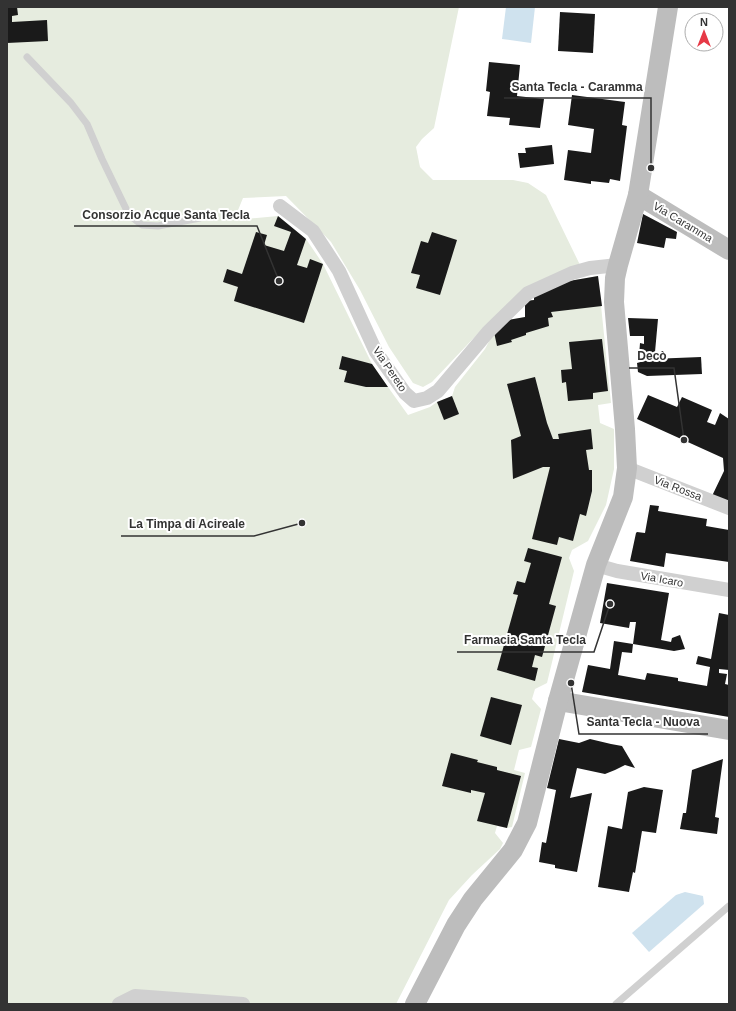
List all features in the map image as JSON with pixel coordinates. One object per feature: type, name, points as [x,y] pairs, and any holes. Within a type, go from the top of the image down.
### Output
[{"type":"street","points":[[416,1004],[456,925],[473,899],[512,850],[527,823],[558,701],[596,565],[623,497],[627,468],[614,302],[615,278],[638,195],[668,7]]},
{"type":"street","name":"Via Caramma","points":[[638,195],[729,250]]},
{"type":"street","name":"Via Pereto","points":[[280,206],[313,231],[339,271],[376,352],[405,393],[414,401],[427,398],[438,392],[488,332],[528,293],[572,273],[590,268],[618,265]]},
{"type":"street","name":"Via Rossa","points":[[627,468],[729,508]]},
{"type":"street","name":"Via Icaro","points":[[596,565],[617,571],[729,590]]},
{"type":"street","points":[[558,701],[729,730]]},
{"type":"street","points":[[119,1004],[135,996],[243,1004]]},
{"type":"lane","points":[[27,57],[71,103],[87,124],[129,215],[142,225],[158,226],[200,218]]},
{"type":"lane","points":[[616,1004],[729,906]]},
{"type":"shaded area","points":[[7,7],[459,7],[434,128],[416,147],[420,167],[433,180],[513,180],[528,183],[546,195],[580,265],[485,326],[432,382],[423,387],[413,383],[389,347],[360,290],[331,242],[286,196],[243,198],[234,220],[278,216],[306,239],[323,264],[372,364],[408,415],[430,407],[437,402],[452,396],[455,387],[485,349],[494,332],[508,320],[525,317],[525,301],[534,300],[569,281],[598,276],[611,403],[598,405],[600,423],[614,429],[614,469],[606,505],[588,541],[572,550],[569,558],[574,571],[547,683],[535,689],[532,699],[541,709],[531,747],[519,750],[514,770],[525,773],[512,827],[507,828],[497,826],[495,833],[503,843],[500,849],[472,875],[449,900],[396,1004],[7,1004]]},
{"type":"water","points":[[506,7],[535,7],[531,43],[502,39]]},
{"type":"water","points":[[685,892],[703,896],[704,904],[649,952],[632,933],[676,895]]},
{"type":"building","points":[[7,7],[17,7],[18,15],[12,16],[12,22],[47,20],[48,41],[7,43]]},
{"type":"building","points":[[560,12],[595,14],[593,53],[558,51]]},
{"type":"building","points":[[489,62],[520,65],[517,96],[544,99],[540,128],[509,125],[510,118],[487,116],[490,92],[486,91]]},
{"type":"building","points":[[572,95],[625,102],[622,125],[627,126],[620,181],[610,179],[609,183],[591,181],[591,184],[564,180],[568,150],[591,153],[594,129],[568,125]]},
{"type":"building","points":[[552,145],[554,164],[520,168],[518,153],[526,153],[525,148]]},
{"type":"building","points":[[643,214],[677,232],[676,239],[666,238],[664,248],[637,243]]},
{"type":"building","points":[[278,216],[306,239],[297,265],[307,268],[310,259],[323,264],[304,323],[234,301],[238,287],[223,282],[227,269],[242,274],[256,232],[267,235],[264,245],[284,251],[291,232],[274,226]]},
{"type":"building","points":[[432,232],[457,240],[440,295],[416,288],[420,275],[411,273],[421,241],[428,243]]},
{"type":"building","points":[[598,276],[602,306],[551,312],[553,317],[548,318],[549,326],[526,333],[526,335],[511,340],[512,342],[497,346],[494,332],[508,320],[525,317],[525,301],[534,300],[534,294],[569,281]]},
{"type":"building","points":[[628,318],[658,319],[655,352],[639,356],[640,343],[644,344],[644,336],[630,336]]},
{"type":"building","points":[[602,339],[608,391],[593,393],[593,399],[568,401],[566,382],[562,383],[561,370],[572,369],[569,342]]},
{"type":"building","points":[[342,356],[372,364],[388,387],[366,387],[344,382],[347,371],[339,369]]},
{"type":"building","points":[[701,357],[702,374],[647,376],[638,372],[637,363],[651,359]]},
{"type":"building","points":[[535,377],[547,423],[553,439],[559,439],[558,434],[591,429],[593,449],[586,450],[589,470],[592,470],[592,491],[586,516],[580,514],[573,541],[559,537],[557,545],[532,539],[550,467],[543,467],[513,479],[511,440],[521,436],[507,384]]},
{"type":"building","points":[[648,395],[677,407],[682,397],[712,410],[707,422],[715,425],[720,413],[729,419],[729,501],[712,496],[724,471],[723,458],[637,419]]},
{"type":"building","points":[[452,396],[459,414],[444,420],[437,402]]},
{"type":"building","points":[[650,505],[659,506],[658,511],[707,519],[706,526],[729,530],[729,562],[666,553],[664,567],[630,561],[636,533],[645,533]]},
{"type":"building","points":[[528,548],[562,557],[549,604],[556,606],[542,657],[535,655],[532,667],[538,668],[535,681],[497,670],[518,595],[513,594],[517,581],[525,583],[531,563],[524,561]]},
{"type":"building","points":[[607,583],[669,593],[661,640],[671,642],[672,638],[680,635],[685,649],[674,651],[633,644],[636,622],[630,622],[629,628],[600,623]]},
{"type":"building","points":[[719,613],[729,615],[729,670],[719,669],[719,673],[727,674],[725,684],[729,685],[729,717],[582,692],[588,665],[610,669],[614,641],[633,644],[632,653],[622,652],[618,675],[645,680],[647,673],[678,678],[678,681],[707,686],[710,667],[696,664],[698,656],[711,659]]},
{"type":"building","points":[[491,697],[522,705],[511,745],[480,736]]},
{"type":"building","points":[[559,739],[579,743],[590,739],[622,746],[635,768],[625,765],[605,774],[577,768],[570,798],[592,793],[577,872],[555,868],[555,865],[539,862],[542,842],[546,843],[556,790],[547,788]]},
{"type":"building","points":[[451,753],[497,767],[497,770],[521,776],[507,828],[477,821],[485,793],[471,790],[471,793],[442,786]]},
{"type":"building","points":[[723,759],[715,817],[719,818],[717,834],[680,829],[683,813],[686,813],[692,770]]},
{"type":"building","points":[[644,787],[663,790],[656,833],[642,831],[635,873],[633,872],[629,892],[598,887],[608,826],[622,829],[628,792]]},
{"type":"place","name":"Santa Tecla - Caramma","points":[[651,168]]},
{"type":"place","name":"Consorzio Acque Santa Tecla","points":[[279,281]]},
{"type":"place","name":"Decò","points":[[684,440]]},
{"type":"place","name":"La Timpa di Acireale","points":[[302,523]]},
{"type":"place","name":"Farmacia Santa Tecla","points":[[610,604]]},
{"type":"place","name":"Santa Tecla - Nuova","points":[[571,683]]}]
